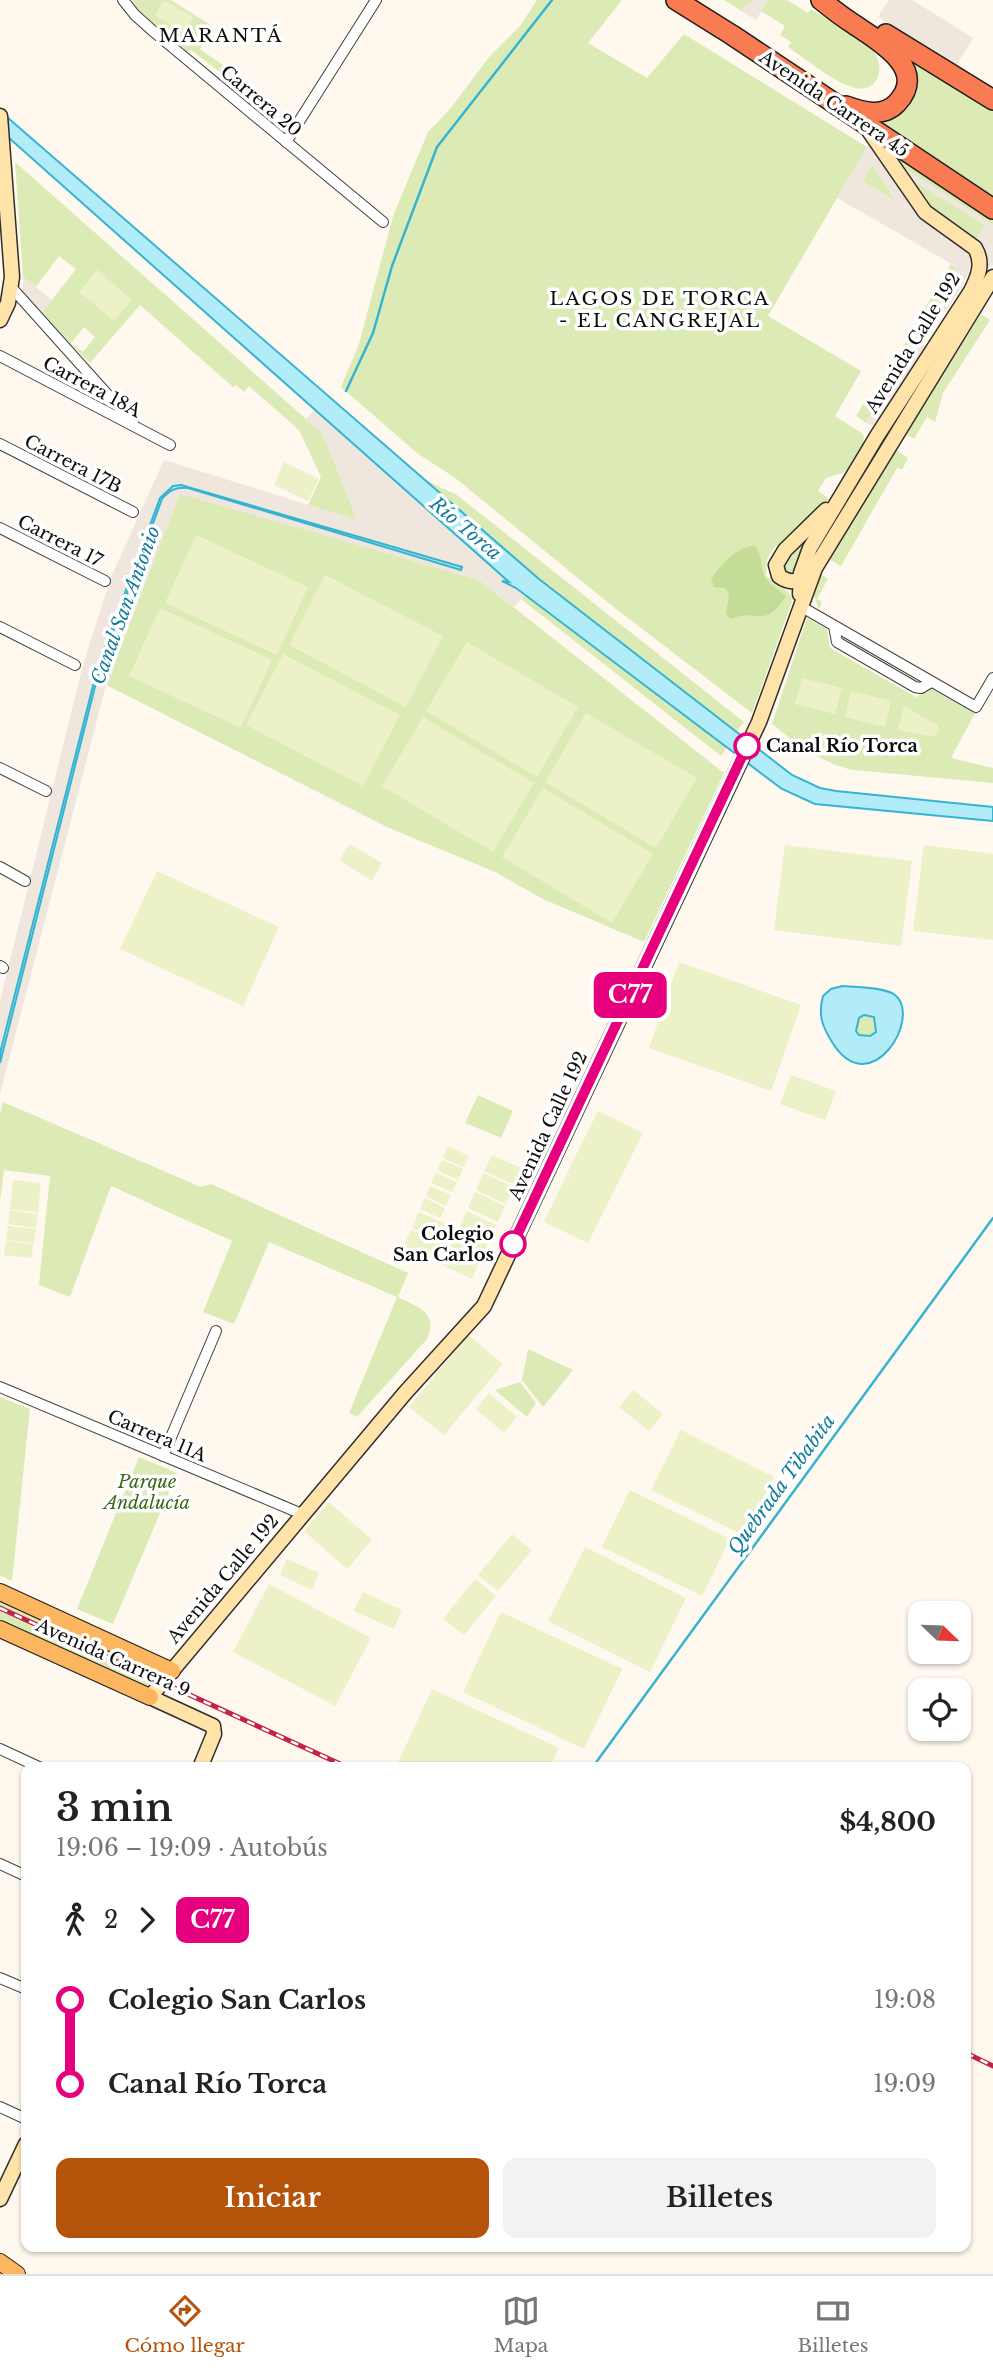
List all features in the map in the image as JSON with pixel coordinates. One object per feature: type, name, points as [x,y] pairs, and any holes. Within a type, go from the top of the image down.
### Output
[{"type":"highway","name":"Avenida Carrera 45","points":[[676,0],[993,209]]},
{"type":"highway","points":[[821,0],[891,50],[905,69],[906,80],[904,93],[897,103],[887,110],[868,113],[829,100]]},
{"type":"highway","points":[[831,0],[993,100]]},
{"type":"main road","points":[[0,116],[5,251],[12,288],[0,320]]},
{"type":"main road","name":"Avenida Calle 192","points":[[150,1697],[413,1383],[484,1306],[752,737],[815,568],[883,440],[978,276],[980,263],[977,253],[970,244],[937,222],[922,208],[864,124]]},
{"type":"main road","name":"Avenida Calle 192","points":[[800,606],[800,580],[806,555],[840,497],[883,440],[993,277]]},
{"type":"main road","points":[[815,568],[800,580],[790,582],[779,576],[776,565],[785,550],[840,497]]},
{"type":"main road","name":"Avenida Carrera 9","points":[[0,1592],[172,1671]]},
{"type":"main road","name":"Avenida Carrera 9","points":[[0,1629],[209,1723],[213,1726],[214,1734],[202,1762]]},
{"type":"main road","points":[[0,2199],[21,2155]]},
{"type":"main road","points":[[0,2262],[17,2274]]},
{"type":"street","name":"Carrera 20","points":[[123,0],[144,24],[383,222]]},
{"type":"street","points":[[286,142],[376,0]]},
{"type":"street","points":[[12,288],[139,429]]},
{"type":"street","name":"Carrera 18A","points":[[0,356],[170,445]]},
{"type":"street","name":"Carrera 17B","points":[[0,444],[133,512]]},
{"type":"street","name":"Carrera 17","points":[[0,528],[105,581]]},
{"type":"street","points":[[800,606],[976,708],[993,678]]},
{"type":"street","points":[[0,627],[75,665]]},
{"type":"street","points":[[0,768],[46,791]]},
{"type":"street","points":[[0,867],[25,881]]},
{"type":"street","points":[[163,1456],[216,1331]]},
{"type":"street","name":"Carrera 11A","points":[[0,1387],[302,1514]]},
{"type":"street","points":[[0,1749],[28,1762]]},
{"type":"street","points":[[0,1864],[21,1874]]},
{"type":"street","points":[[0,1978],[21,1987]]},
{"type":"street","points":[[0,2107],[21,2117]]},
{"type":"green space","points":[[132,0],[171,0],[212,26],[200,49],[227,68],[224,75],[191,50],[188,52],[139,11]]},
{"type":"green space","points":[[164,0],[193,17],[183,33],[155,15]]},
{"type":"green space","points":[[537,0],[622,0],[588,43],[647,78],[684,34],[867,147],[768,316],[861,371],[835,416],[863,434],[864,439],[859,454],[846,472],[826,478],[818,491],[829,499],[773,549],[767,559],[766,575],[793,599],[752,713],[611,605],[454,477],[418,454],[341,387],[359,344],[393,216],[428,132],[450,109],[490,56],[520,26]]},
{"type":"green space","points":[[724,0],[787,0],[808,13],[811,9],[870,47],[879,62],[878,77],[869,87],[861,89],[845,84],[788,47],[791,42],[780,35],[785,26],[761,11],[756,20]]},
{"type":"green space","points":[[913,61],[993,108],[993,199],[874,121],[907,107],[914,88]]},
{"type":"green space","points":[[879,141],[993,217],[993,225],[899,165]]},
{"type":"green space","points":[[15,162],[323,434],[357,520],[308,505],[321,477],[299,430],[249,386],[244,392],[236,385],[233,387],[140,305],[90,363],[41,314],[76,269],[59,256],[36,287],[23,277]],"holes":[[[84,327],[95,337],[83,352],[71,343]]]},
{"type":"green space","points":[[872,164],[897,202],[862,181]]},
{"type":"green space","points":[[908,177],[985,225],[975,241],[937,215]]},
{"type":"green space","points":[[951,264],[957,268],[927,319],[921,315]]},
{"type":"green space","points":[[97,270],[132,300],[114,321],[79,292]]},
{"type":"green space","points":[[981,314],[990,320],[943,393],[935,422],[927,417],[914,439],[906,434]]},
{"type":"green space","points":[[908,338],[914,341],[866,423],[856,416],[864,403],[871,400]]},
{"type":"green space","points":[[896,450],[908,458],[902,470],[897,468],[841,566],[829,559]]},
{"type":"green space","points":[[284,462],[319,479],[308,501],[274,485]]},
{"type":"green space","points":[[425,480],[457,495],[744,722],[736,732],[539,579]]},
{"type":"green space","points":[[180,493],[479,580],[724,773],[644,942],[543,899],[495,872],[389,828],[106,685]]},
{"type":"green space","points":[[196,535],[308,587],[277,655],[165,603]]},
{"type":"green space","points":[[804,540],[806,541],[793,575],[789,577],[781,566]]},
{"type":"green space","points":[[755,546],[766,578],[786,596],[772,613],[731,619],[726,614],[729,594],[725,588],[714,587],[711,579],[735,553]]},
{"type":"green space","points":[[821,574],[828,579],[817,599],[822,602],[819,610],[812,590]]},
{"type":"green space","points":[[325,575],[443,636],[406,707],[289,645]]},
{"type":"green space","points":[[525,595],[727,747],[721,756],[521,599]]},
{"type":"green space","points":[[160,608],[272,660],[241,728],[129,676]]},
{"type":"green space","points":[[807,618],[827,629],[830,648],[916,697],[931,689],[975,713],[951,758],[993,768],[993,783],[841,767],[820,758],[772,724]]},
{"type":"green space","points":[[467,642],[578,707],[537,777],[426,711]]},
{"type":"green space","points":[[283,654],[400,715],[363,786],[246,725]]},
{"type":"green space","points":[[802,678],[842,688],[835,714],[795,704]]},
{"type":"green space","points":[[851,691],[891,701],[885,727],[845,717]]},
{"type":"green space","points":[[904,706],[937,725],[939,729],[936,735],[933,737],[898,730]]},
{"type":"green space","points":[[586,713],[697,778],[656,848],[545,782]]},
{"type":"green space","points":[[423,717],[534,783],[493,852],[382,786]]},
{"type":"green space","points":[[543,788],[653,854],[612,923],[502,857]]},
{"type":"green space","points":[[350,844],[382,863],[372,881],[339,860]]},
{"type":"green space","points":[[785,845],[912,861],[901,946],[774,930]]},
{"type":"green space","points":[[924,845],[993,854],[993,940],[913,931]]},
{"type":"green space","points":[[157,871],[279,927],[243,1006],[120,949]]},
{"type":"green space","points":[[679,962],[801,1005],[771,1091],[649,1048]]},
{"type":"green space","points":[[866,1015],[874,1018],[877,1026],[874,1034],[866,1037],[858,1034],[855,1026],[858,1018]]},
{"type":"green space","points":[[791,1075],[836,1091],[825,1120],[780,1104]]},
{"type":"green space","points":[[478,1095],[513,1111],[501,1138],[465,1123]]},
{"type":"green space","points":[[3,1102],[201,1187],[211,1184],[408,1273],[398,1297],[428,1316],[430,1330],[427,1339],[357,1417],[349,1413],[397,1297],[269,1242],[234,1324],[203,1312],[232,1241],[111,1186],[70,1297],[39,1285],[50,1176],[4,1170],[0,1202],[0,1114]]},
{"type":"green space","points":[[598,1111],[643,1133],[588,1243],[544,1222],[567,1174],[577,1179],[567,1173]]},
{"type":"green space","points":[[448,1146],[469,1156],[464,1167],[443,1158]]},
{"type":"green space","points":[[492,1155],[523,1169],[515,1185],[484,1171]]},
{"type":"green space","points":[[442,1160],[463,1169],[458,1180],[437,1170]]},
{"type":"green space","points":[[436,1173],[457,1182],[452,1192],[431,1183]]},
{"type":"green space","points":[[483,1173],[514,1187],[506,1204],[476,1190]]},
{"type":"green space","points":[[13,1180],[41,1183],[38,1212],[10,1209]]},
{"type":"green space","points":[[430,1186],[451,1195],[446,1206],[426,1196]]},
{"type":"green space","points":[[475,1192],[505,1206],[498,1222],[468,1208]]},
{"type":"green space","points":[[425,1198],[445,1208],[440,1218],[420,1209]]},
{"type":"green space","points":[[10,1210],[38,1214],[36,1228],[8,1224]]},
{"type":"green space","points":[[467,1211],[496,1225],[489,1241],[459,1227]]},
{"type":"green space","points":[[419,1212],[450,1226],[443,1242],[412,1228]]},
{"type":"green space","points":[[8,1226],[36,1229],[34,1243],[6,1240]]},
{"type":"green space","points":[[458,1229],[488,1243],[480,1260],[450,1246]]},
{"type":"green space","points":[[411,1230],[442,1244],[435,1260],[403,1246]]},
{"type":"green space","points":[[6,1241],[33,1244],[32,1258],[4,1255]]},
{"type":"green space","points":[[449,1249],[479,1262],[472,1279],[442,1265]]},
{"type":"green space","points":[[468,1335],[503,1364],[444,1435],[409,1407]]},
{"type":"green space","points":[[528,1349],[573,1370],[543,1407],[522,1380]]},
{"type":"green space","points":[[520,1382],[536,1403],[527,1417],[495,1390]]},
{"type":"green space","points":[[633,1390],[663,1414],[649,1431],[619,1407]]},
{"type":"green space","points":[[489,1393],[517,1417],[504,1433],[476,1409]]},
{"type":"green space","points":[[0,1397],[30,1409],[12,1581],[0,1575]]},
{"type":"green space","points":[[681,1430],[774,1477],[745,1536],[651,1490]]},
{"type":"green space","name":"Parque Andalucía","points":[[139,1457],[177,1473],[113,1624],[77,1609]]},
{"type":"green space","points":[[630,1490],[730,1539],[702,1596],[602,1547]]},
{"type":"green space","points":[[329,1502],[372,1540],[347,1569],[304,1531]]},
{"type":"green space","points":[[512,1534],[532,1550],[498,1591],[478,1575]]},
{"type":"green space","points":[[585,1547],[686,1598],[650,1672],[548,1621]]},
{"type":"green space","points":[[287,1559],[319,1573],[312,1590],[280,1575]]},
{"type":"green space","points":[[475,1579],[496,1596],[464,1635],[443,1619]]},
{"type":"green space","points":[[269,1584],[371,1638],[335,1706],[233,1652]]},
{"type":"green space","points":[[363,1592],[402,1610],[394,1629],[354,1611]]},
{"type":"green space","points":[[0,1599],[153,1671],[157,1676],[150,1686],[142,1686],[0,1622]]},
{"type":"green space","points":[[501,1612],[622,1669],[584,1749],[463,1692]]},
{"type":"green space","points":[[432,1689],[559,1748],[552,1762],[398,1762]]},
{"type":"shaded area","points":[[754,0],[768,0],[756,20],[740,10]]},
{"type":"shaded area","points":[[889,0],[912,0],[973,38],[956,66],[878,17]]},
{"type":"shaded area","points":[[870,141],[915,208],[970,251],[968,275],[947,310],[935,318],[927,319],[957,267],[837,198]],"holes":[[[873,165],[896,201],[862,181]]]},
{"type":"shaded area","points":[[899,165],[993,225],[993,265],[985,269],[975,241],[985,225],[908,177]]},
{"type":"shaded area","points":[[23,277],[52,300],[41,314],[23,295]]},
{"type":"shaded area","points":[[919,333],[924,351],[876,426],[866,423]]},
{"type":"shaded area","points":[[315,409],[511,582],[504,582],[525,595],[514,607],[479,580],[180,494],[106,685],[0,1094],[0,1063],[100,667],[162,499],[167,493],[188,488],[461,569],[189,486],[181,485],[166,491],[160,498],[98,666],[0,1053],[0,1001],[84,661],[112,575],[164,460],[357,520],[323,434],[306,419]]},
{"type":"water","name":"Río Torca","points":[[0,111],[539,579],[792,775],[820,788],[836,791],[993,807],[993,821],[815,804],[782,789],[516,588],[502,581],[509,582],[0,130]]},
{"type":"water","points":[[181,485],[462,567],[461,570],[188,488],[173,490],[162,499],[100,667],[0,1063],[0,1053],[98,666],[160,498],[173,486]]},
{"type":"water","points":[[842,986],[884,990],[895,995],[902,1006],[902,1020],[897,1036],[888,1050],[876,1060],[862,1064],[847,1059],[832,1042],[821,1015],[823,996],[831,989]],"holes":[[[864,1015],[874,1017],[876,1032],[870,1036],[859,1035],[856,1031],[859,1018]]]},
{"type":"waterway","points":[[346,391],[373,333],[392,266],[437,147],[552,0]]},
{"type":"waterway","name":"Quebrada Tibabita","points":[[596,1762],[993,1218]]},
{"type":"railway","points":[[0,1608],[336,1762]]},
{"type":"railway","points":[[971,2055],[993,2066]]},
{"type":"bus line","name":"C77","points":[[513,1244],[747,746]]},
{"type":"place","name":"Canal Río Torca","points":[[747,746]]},
{"type":"place","name":"Colegio San Carlos","points":[[513,1244]]},
{"type":"district","name":"MARANTÁ","points":[[221,35]]},
{"type":"district","name":"LAGOS DE TORCA - EL CANGREJAL","points":[[660,309]]},
{"type":"water label","name":"Canal San Antonio","points":[[125,605]]}]
